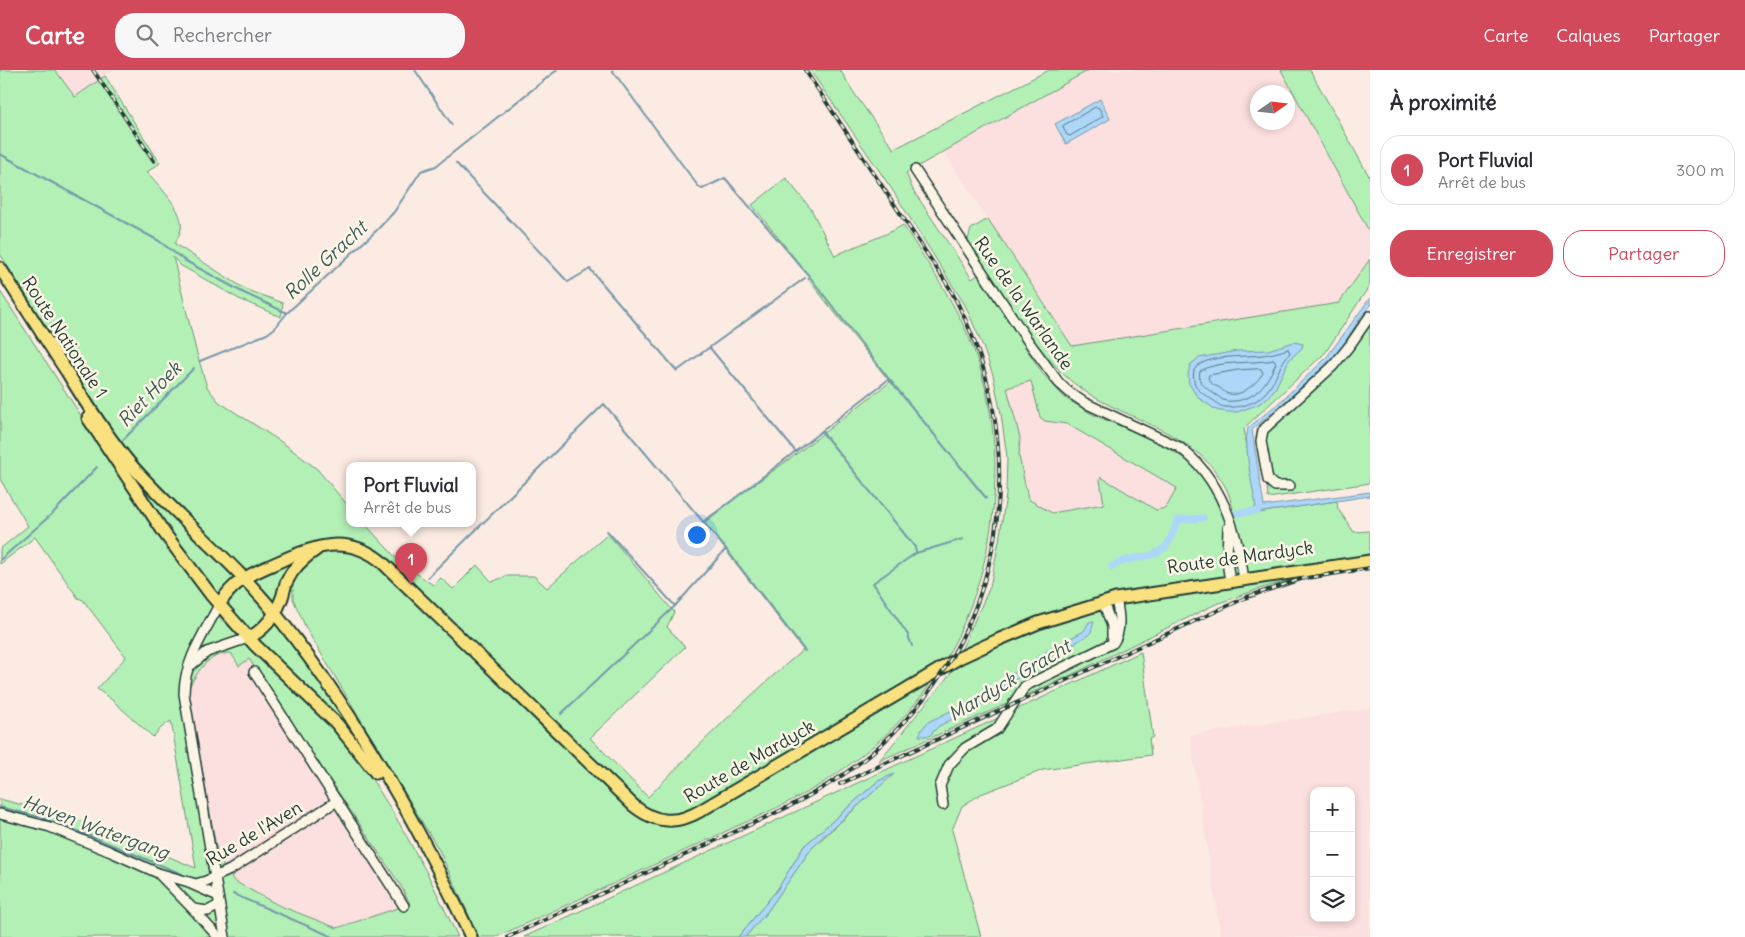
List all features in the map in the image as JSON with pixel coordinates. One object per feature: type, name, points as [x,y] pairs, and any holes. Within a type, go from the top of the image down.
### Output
[{"type":"main road","name":"Route Nationale 1","points":[[0,268],[82,397],[122,453],[159,494],[244,578],[294,636]]},
{"type":"main road","name":"Route Nationale 1","points":[[0,281],[89,421],[165,534],[201,583],[248,638],[332,719],[371,766],[420,845],[467,936]]},
{"type":"main road","name":"Route de Mardyck","points":[[219,605],[229,590],[244,578],[303,551],[338,544],[352,546],[368,552],[379,560],[634,806],[648,816],[667,821],[683,819],[694,814],[939,669],[973,651],[1046,620],[1163,585],[1370,559]]},
{"type":"main road","points":[[248,638],[262,629],[275,612],[287,582],[298,566],[313,552],[326,546]]},
{"type":"main road","points":[[283,595],[288,620],[294,636],[336,695],[398,796],[435,862],[467,936]]},
{"type":"street","name":"Rue de la Warlande","points":[[915,170],[1043,363],[1058,382],[1085,403],[1179,447],[1204,471],[1214,484],[1231,525],[1243,576]]},
{"type":"street","points":[[1290,486],[1275,486],[1268,480],[1261,441],[1262,433],[1267,425],[1333,366],[1350,346],[1369,318]]},
{"type":"street","name":"Rue de la Warlande","points":[[1222,501],[1228,535],[1227,561],[1229,578]]},
{"type":"street","points":[[942,805],[940,786],[949,765],[961,751],[997,729],[1025,686],[1111,645],[1117,635],[1119,616],[1116,599]]},
{"type":"street","points":[[1101,650],[1109,642],[1112,633],[1111,624],[1103,602]]},
{"type":"street","points":[[219,605],[192,655],[184,681],[184,698],[225,937]]},
{"type":"street","points":[[188,668],[208,652],[248,638]]},
{"type":"street","points":[[254,672],[404,906]]},
{"type":"street","name":"Rue de l'Aven","points":[[0,814],[57,829],[158,873],[186,882],[200,884],[230,870],[337,801]]},
{"type":"street","name":"Rue de l'Aven","points":[[158,873],[218,937]]},
{"type":"street","name":"Rue de l'Aven","points":[[186,882],[219,901]]},
{"type":"street","points":[[193,909],[205,911],[219,901]]},
{"type":"shaded area","points":[[55,70],[114,70],[75,97]]},
{"type":"shaded area","points":[[1089,70],[1281,70],[1289,85],[1250,85],[1250,130],[1295,130],[1295,96],[1370,233],[1370,259],[1340,303],[1072,346],[944,152]]},
{"type":"shaded area","points":[[1031,381],[1040,417],[1067,424],[1177,488],[1166,508],[1156,510],[1101,477],[1104,504],[1052,513],[1028,499],[1019,456],[1020,438],[1007,388]]},
{"type":"shaded area","points":[[231,653],[249,658],[401,886],[410,905],[337,928],[278,905],[234,881],[218,858],[188,689],[200,668],[214,657]]},
{"type":"shaded area","points":[[1370,708],[1370,937],[1221,937],[1190,735]]},
{"type":"green space","points":[[0,70],[55,70],[75,97],[105,76],[160,163],[147,172],[164,191],[179,214],[181,229],[175,244],[245,289],[283,303],[281,317],[239,299],[180,265],[173,257],[207,387],[219,402],[283,443],[317,469],[346,503],[346,527],[368,527],[400,562],[433,585],[441,578],[453,589],[477,565],[492,582],[506,576],[534,576],[547,588],[608,534],[674,612],[667,627],[685,647],[590,738],[648,797],[763,685],[803,650],[703,521],[791,458],[890,382],[752,205],[786,178],[811,209],[835,256],[887,234],[903,225],[946,292],[972,346],[989,404],[994,444],[995,485],[984,565],[972,603],[956,640],[926,690],[876,744],[847,767],[806,793],[636,873],[496,937],[479,937],[439,850],[307,630],[293,599],[293,589],[274,601],[146,474],[116,436],[0,254]]},
{"type":"green space","points":[[810,70],[840,70],[894,149],[1049,70],[1089,70],[906,173],[913,190],[972,279],[978,275],[1043,374],[1065,398],[1092,414],[1162,444],[1196,466],[1211,487],[1220,511],[1233,509],[1227,490],[1211,466],[1193,449],[1173,436],[1082,390],[1056,367],[1031,335],[968,240],[971,229],[988,219],[1072,346],[1339,303],[1370,259],[1370,285],[1325,353],[1244,428],[1256,508],[1249,509],[1250,514],[1337,501],[1338,509],[1354,532],[1370,531],[1370,566],[1307,576],[1262,588],[1216,604],[1069,676],[879,761],[950,674],[990,587],[1006,495],[1007,457],[993,375],[982,344],[965,305],[891,188]],"holes":[[[1031,381],[1040,417],[1045,421],[1067,424],[1177,488],[1166,508],[1156,510],[1101,477],[1104,504],[1052,513],[1028,499],[1019,456],[1020,438],[1007,388]]]},
{"type":"green space","points":[[1281,70],[1310,70],[1370,178],[1370,233],[1295,96],[1295,85],[1289,85]]},
{"type":"green space","points":[[0,291],[102,448],[198,589],[222,620],[334,730],[368,773],[394,814],[428,875],[458,937],[0,937],[0,799],[82,821],[196,868],[171,721],[153,737],[97,689],[126,657],[83,600],[78,598],[35,537],[0,564],[0,549],[28,526],[0,479]],"holes":[[[231,653],[239,666],[249,659],[401,886],[410,904],[337,928],[278,905],[234,881],[218,858],[188,689],[204,665],[215,657]]]},
{"type":"green space","points":[[1370,321],[1370,483],[1268,498],[1264,439],[1266,430]]},
{"type":"green space","points":[[139,479],[233,574],[274,621],[328,687],[342,708],[354,734],[352,736],[227,606],[182,550],[161,520]]},
{"type":"green space","points":[[1141,652],[1153,737],[1149,739],[1151,755],[1043,770],[981,794],[962,806],[952,830],[981,937],[745,937],[767,912],[811,849],[892,775],[878,781],[804,846],[777,890],[738,937],[524,937]]},
{"type":"water","points":[[1100,99],[1110,119],[1066,144],[1055,124]]},
{"type":"water","points":[[1370,298],[1370,306],[1367,310],[1370,314],[1362,315],[1341,349],[1319,372],[1252,430],[1264,506],[1370,492],[1370,496],[1250,514],[1249,509],[1256,508],[1247,445],[1248,428],[1282,400],[1326,358]]},
{"type":"water","points":[[1294,342],[1303,344],[1302,348],[1289,360],[1275,389],[1257,405],[1237,412],[1216,410],[1200,399],[1189,384],[1188,374],[1191,364],[1199,358],[1237,351],[1268,350]]},
{"type":"water","points":[[1094,621],[1091,632],[1087,636],[1043,661],[987,701],[939,726],[929,736],[919,736],[928,722],[979,697],[1047,651],[1084,631],[1089,622]]},
{"type":"water","points":[[894,774],[819,840],[767,912],[745,937],[738,937],[777,890],[804,846],[878,781]]},
{"type":"waterway","points":[[415,70],[452,125]]},
{"type":"waterway","name":"Rolle Gracht","points":[[0,154],[159,241],[184,260],[244,293],[287,313],[394,212],[421,171],[436,166],[557,70]]},
{"type":"waterway","points":[[612,70],[698,186],[702,189],[725,178],[809,276],[889,379],[986,498]]},
{"type":"waterway","points":[[456,163],[568,282],[590,269],[677,371],[805,278]]},
{"type":"waterway","name":"Riet Hoek","points":[[200,361],[267,334],[275,328],[287,313]]},
{"type":"waterway","points":[[710,348],[796,452]]},
{"type":"waterway","name":"Riet Hoek","points":[[123,440],[194,368]]},
{"type":"waterway","points":[[703,523],[889,379]]},
{"type":"waterway","points":[[428,577],[604,404],[726,549],[805,651]]},
{"type":"waterway","points":[[822,432],[915,547],[916,553]]},
{"type":"waterway","name":"Riet Hoek","points":[[0,560],[53,513],[97,467]]},
{"type":"waterway","name":"Mardyck Gracht","points":[[1237,513],[1257,511]]},
{"type":"waterway","name":"Mardyck Gracht","points":[[1112,567],[1124,561],[1152,555],[1164,548],[1169,542],[1178,520],[1203,518]]},
{"type":"waterway","points":[[607,531],[675,606]]},
{"type":"waterway","points":[[912,646],[908,635],[873,583],[916,553],[963,539]]},
{"type":"waterway","points":[[561,714],[675,606],[726,549]]},
{"type":"waterway","name":"Haven Watergang","points":[[0,807],[40,817],[182,874]]},
{"type":"waterway","name":"Haven Watergang","points":[[233,894],[333,937]]},
{"type":"railway","points":[[93,70],[154,161]]},
{"type":"railway","points":[[508,937],[788,807],[849,771],[868,756],[916,709],[953,656],[979,598],[994,537],[999,474],[993,410],[977,348],[949,287],[805,70]]},
{"type":"railway","points":[[840,784],[1247,597],[1301,579],[1370,568]]},
{"type":"place","name":"Port Fluvial","points":[[411,584]]}]
